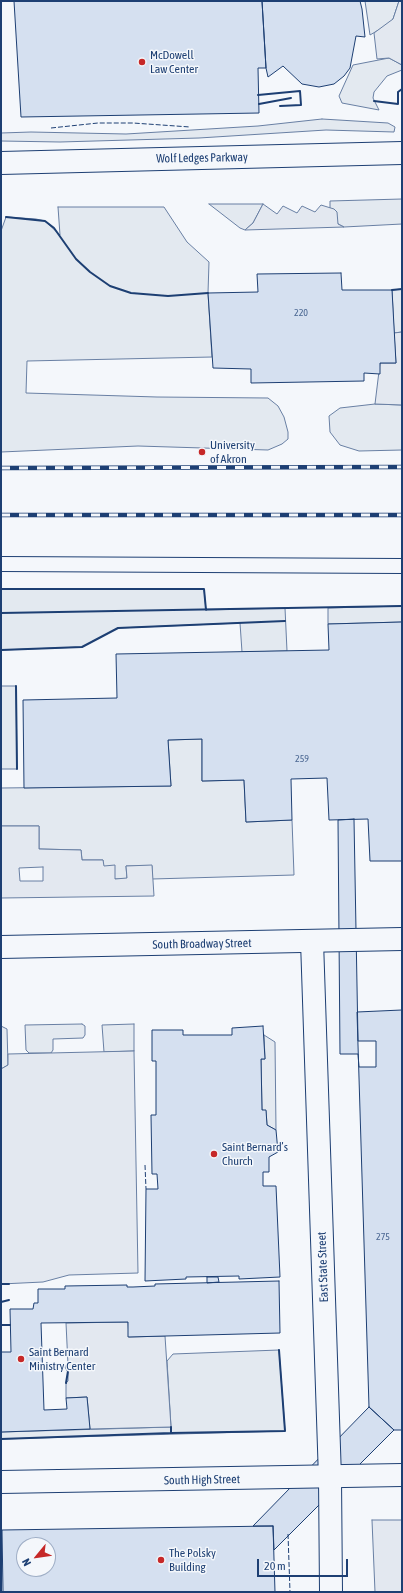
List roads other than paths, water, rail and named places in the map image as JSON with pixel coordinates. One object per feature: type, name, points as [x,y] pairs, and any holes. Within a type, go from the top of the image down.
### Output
[{"type":"main road","name":"Wolf Ledges Parkway","points":[[1,163],[402,154]]},
{"type":"main road","name":"South Broadway Street","points":[[1,947],[402,939]]},
{"type":"main road","name":"East State Street","points":[[312,941],[330,1478],[330,1592]]},
{"type":"main road","name":"South High Street","points":[[1,1482],[330,1478],[402,1475]]},
{"type":"lane","points":[[1,564],[402,566]]},
{"type":"railway","points":[[1,468],[402,467]]},
{"type":"railway","points":[[1,515],[402,515]]},
{"type":"place","name":"McDowell Law Center","points":[[142,62]]},
{"type":"place","name":"University of Akron","points":[[202,452]]},
{"type":"place","name":"Saint Bernard’s Church","points":[[214,1154]]},
{"type":"place","name":"Saint Bernard Ministry Center","points":[[21,1359]]},
{"type":"place","name":"The Polsky Building","points":[[161,1560]]}]
